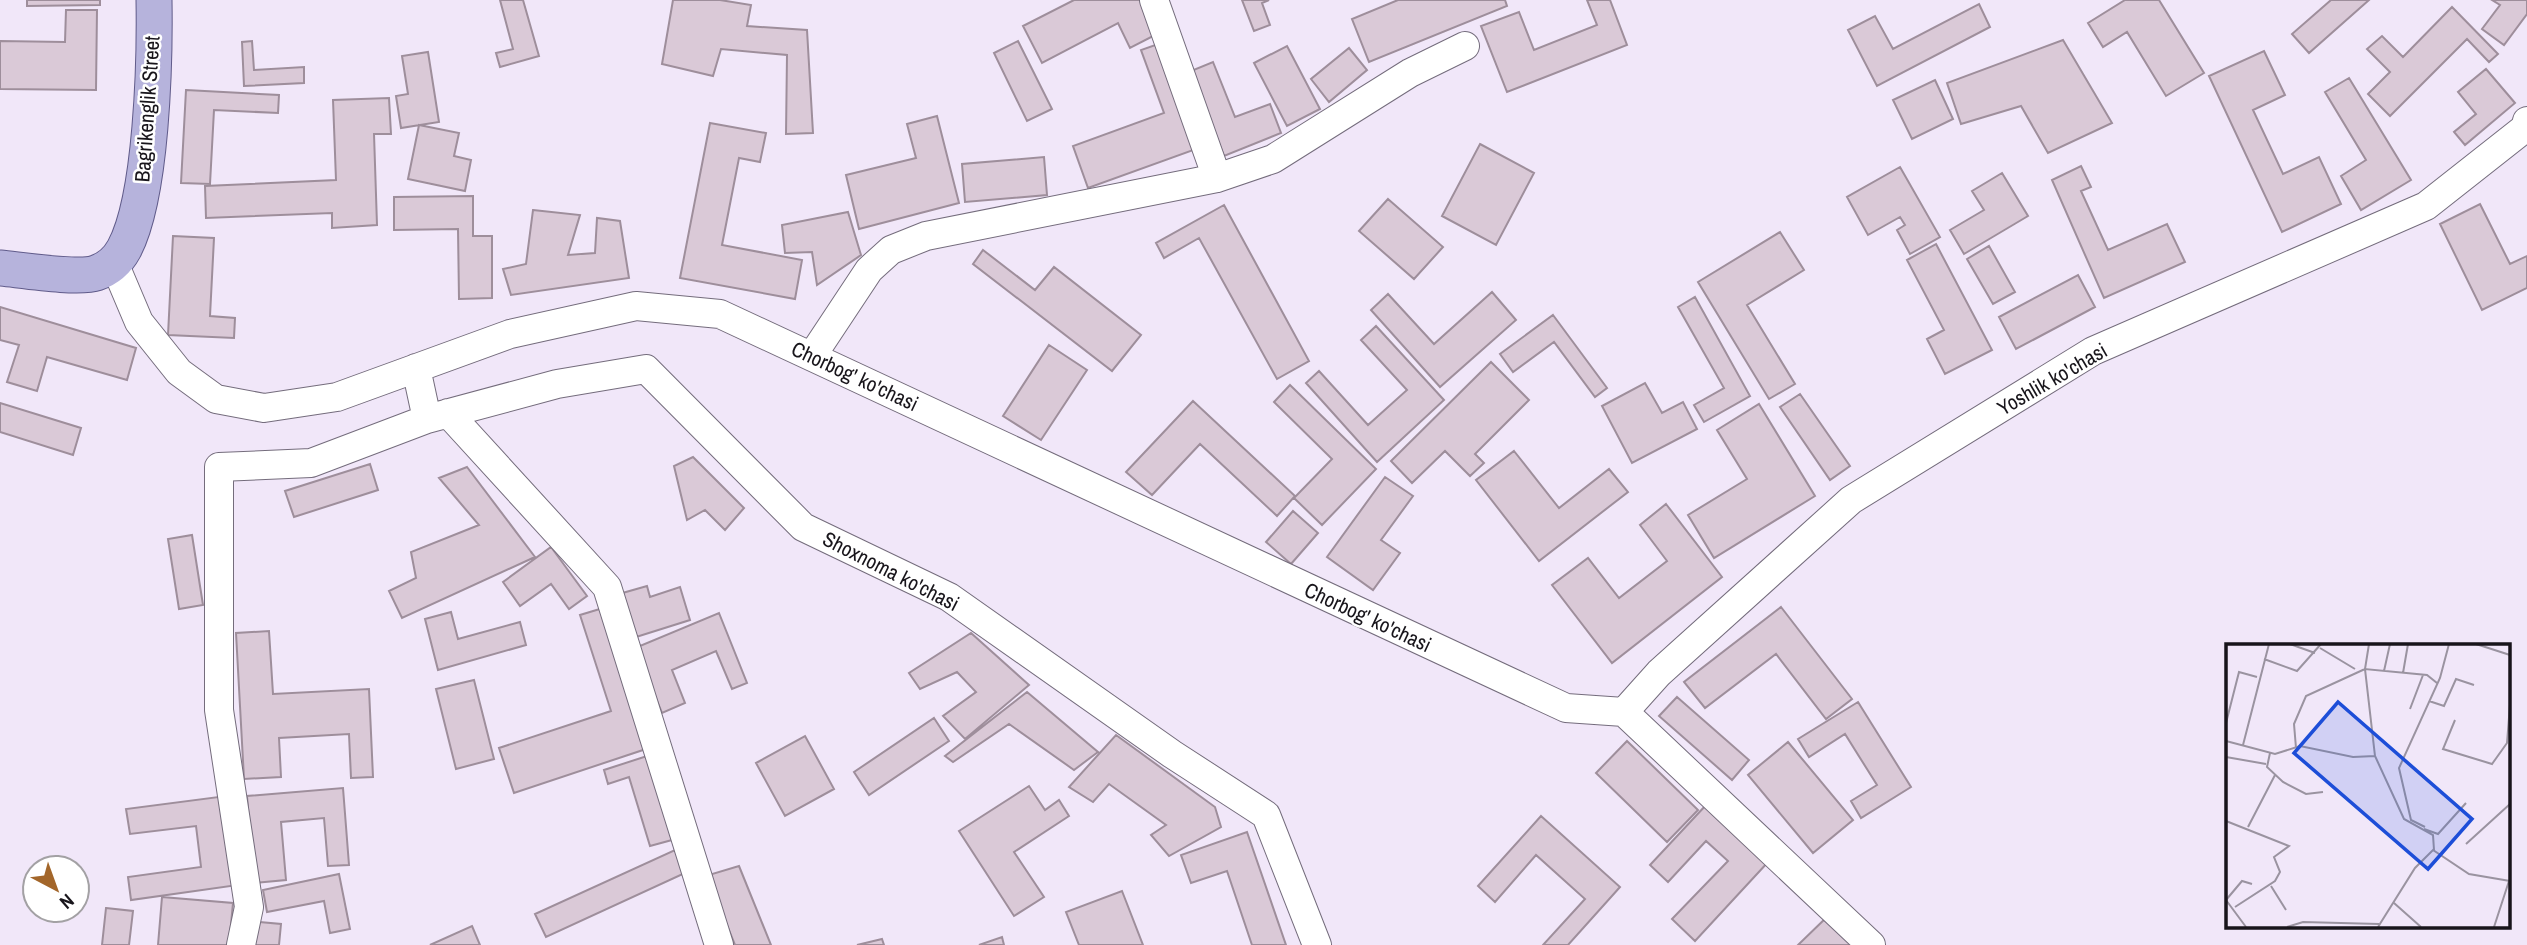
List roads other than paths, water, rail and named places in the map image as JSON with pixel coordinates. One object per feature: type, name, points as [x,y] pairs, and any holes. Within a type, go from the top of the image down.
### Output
[{"type":"main road","name":"Bagrikenglik Street","points":[[114,263],[130,236],[147,156],[154,0]]},
{"type":"main road","points":[[0,268],[94,274],[114,263]]},
{"type":"street","points":[[1154,0],[1217,178]]},
{"type":"street","points":[[812,356],[869,270],[891,250],[926,236],[1217,178],[1273,159],[1410,73],[1465,46]]},
{"type":"street","name":"Yoshlik ko'chasi","points":[[1624,712],[1659,673],[1851,500],[2093,351],[2426,206],[2525,128],[2527,121]]},
{"type":"street","name":"Chorbog' ko'chasi","points":[[114,263],[139,323],[179,372],[216,398],[264,408],[337,397],[510,334],[636,306],[720,314],[1566,708],[1624,712]]},
{"type":"street","points":[[416,368],[437,416],[607,587],[719,945]]},
{"type":"street","name":"Shoxnoma ko'chasi","points":[[437,416],[557,384],[646,369],[803,527],[949,597],[1172,754],[1266,815],[1317,945]]},
{"type":"street","points":[[241,945],[249,907],[219,709],[219,467],[311,463],[437,416]]},
{"type":"street","points":[[1624,712],[1871,945]]}]
